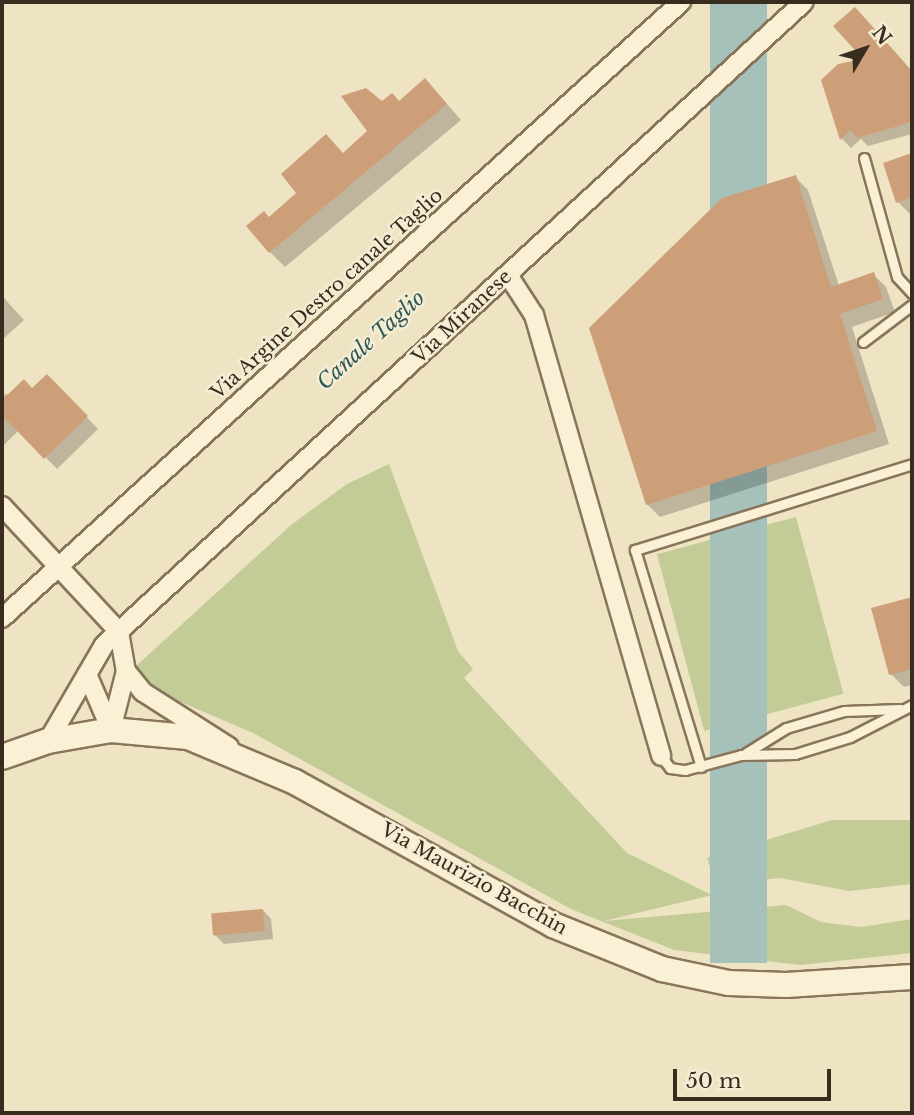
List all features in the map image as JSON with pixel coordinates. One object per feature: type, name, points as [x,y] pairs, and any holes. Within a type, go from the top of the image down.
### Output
[{"type":"main road","name":"Via Maurizio Bacchin","points":[[48,741],[111,730],[188,737],[242,757],[386,830],[553,925],[662,969],[729,983],[775,985],[912,977]]},
{"type":"main road","points":[[2,757],[48,741]]},
{"type":"street","name":"Via Argine Destro canale Taglio","points":[[2,618],[681,2]]},
{"type":"street","name":"Via Miranese","points":[[48,741],[113,627],[508,275],[804,2]]},
{"type":"street","points":[[508,275],[534,316],[661,756]]},
{"type":"street","points":[[2,506],[113,627],[126,671],[143,692],[198,723],[242,757]]},
{"type":"street","points":[[111,730],[126,671]]},
{"type":"street","points":[[87,674],[111,730]]},
{"type":"lane","points":[[864,158],[897,277],[912,293]]},
{"type":"lane","points":[[863,342],[912,305]]},
{"type":"lane","points":[[701,766],[635,550],[912,464]]},
{"type":"lane","points":[[661,756],[670,768],[701,766],[741,755],[795,754],[850,737],[912,705]]},
{"type":"lane","points":[[741,755],[786,728],[844,711],[902,709]]},
{"type":"green space","points":[[389,464],[458,651],[473,669],[464,678],[627,853],[712,895],[604,921],[786,905],[821,922],[861,927],[912,919],[912,953],[800,965],[674,950],[571,909],[253,733],[169,697],[144,681],[136,666],[291,525],[347,484]]},
{"type":"green space","points":[[796,517],[843,694],[704,731],[657,554]]},
{"type":"green space","points":[[832,820],[912,820],[912,884],[849,891],[780,878],[716,885],[707,858]]},
{"type":"water","points":[[710,2],[767,2],[767,963],[710,963]]},
{"type":"building","points":[[855,7],[912,71],[912,122],[857,138],[850,130],[840,140],[821,80],[838,64],[863,59],[833,26]]},
{"type":"building","points":[[425,78],[447,104],[269,253],[246,226],[264,211],[269,217],[296,193],[281,174],[326,134],[343,153],[367,131],[341,96],[366,88],[382,101],[392,93],[399,101]]},
{"type":"building","points":[[912,153],[912,197],[896,203],[883,163]]},
{"type":"building","points":[[796,175],[831,287],[874,272],[883,299],[840,314],[877,431],[646,505],[589,328],[722,198]]},
{"type":"building","points":[[47,374],[88,416],[44,459],[2,415],[2,400],[24,379],[32,388]]},
{"type":"building","points":[[912,597],[912,669],[889,675],[871,608]]},
{"type":"building","points":[[263,909],[265,931],[213,935],[211,914]]},
{"type":"water label","name":"Canale Taglio","points":[[371,340]]}]
